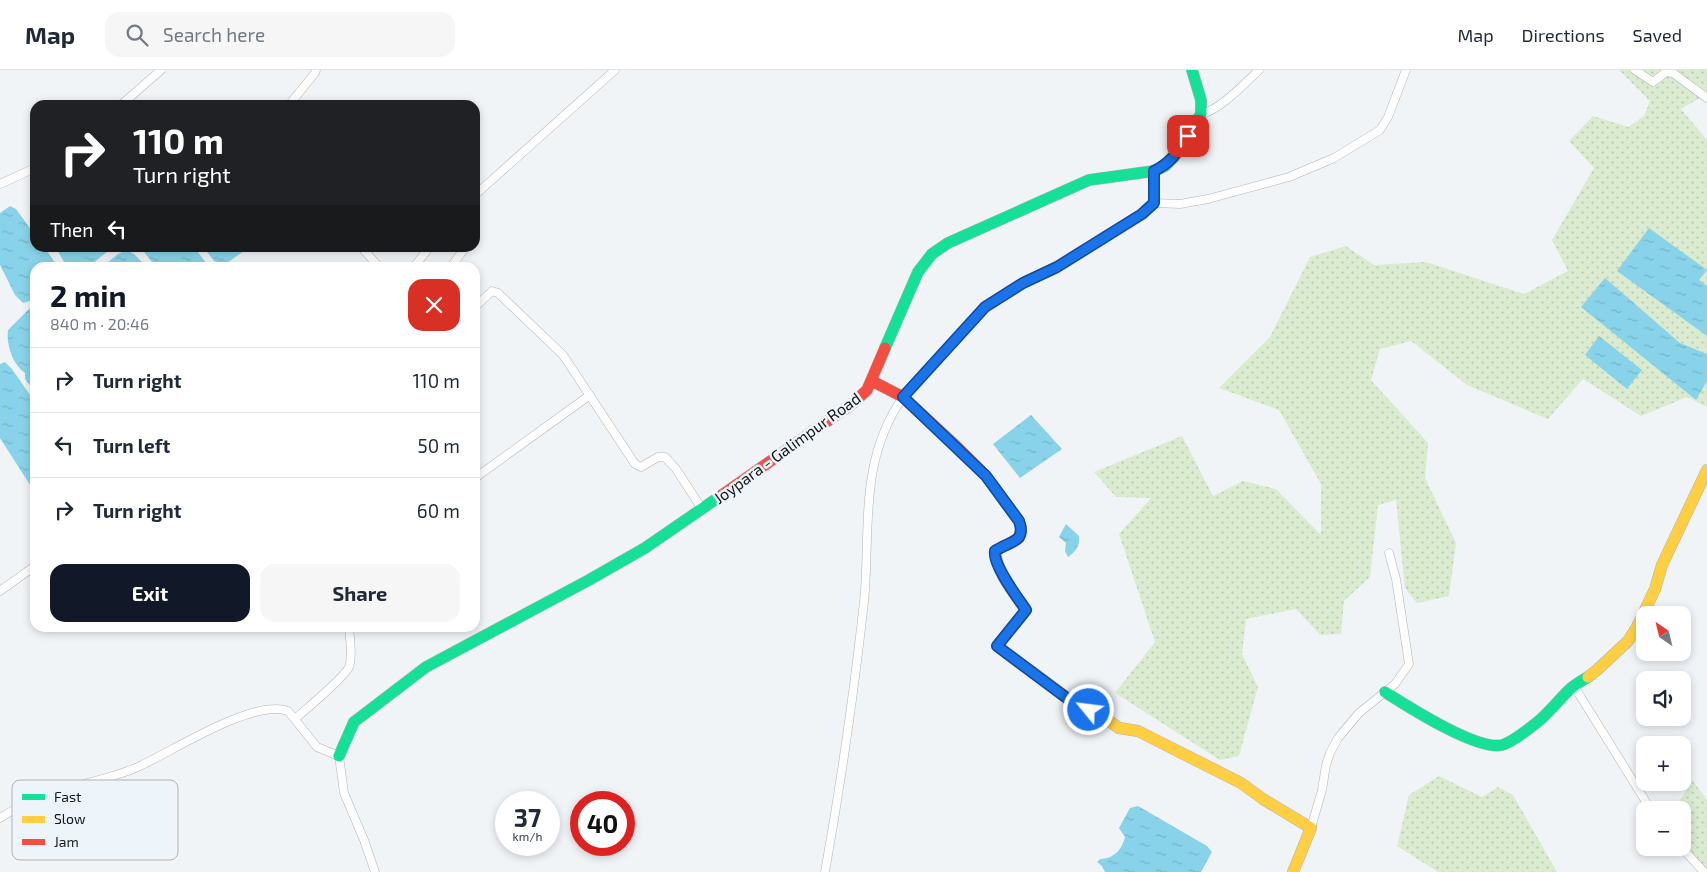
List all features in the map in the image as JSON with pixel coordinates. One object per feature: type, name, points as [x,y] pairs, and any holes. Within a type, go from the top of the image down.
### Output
[{"type":"street","points":[[127,100],[161,70]]},
{"type":"street","points":[[293,100],[316,70]]},
{"type":"street","points":[[480,191],[615,70]]},
{"type":"street","points":[[1192,70],[1200,100],[1201,114],[1212,110],[1239,89],[1259,70]]},
{"type":"street","points":[[824,872],[850,719],[862,620],[868,500],[874,459],[894,409],[985,307],[1023,283],[1057,267],[1142,214],[1154,203],[1180,204],[1208,199],[1289,177],[1334,158],[1380,130],[1388,117],[1406,70]]},
{"type":"street","points":[[1635,70],[1653,82],[1663,73],[1672,73],[1707,98]]},
{"type":"street","name":"Joypara - Galimpur Road","points":[[339,756],[354,722],[426,667],[645,548],[852,404],[867,390],[872,381],[918,272],[932,254],[948,243],[1089,180],[1154,171],[1165,166],[1174,157],[1201,114]]},
{"type":"street","points":[[0,184],[30,170]]},
{"type":"street","points":[[1154,171],[1154,203]]},
{"type":"street","points":[[366,252],[375,262]]},
{"type":"street","points":[[418,262],[426,252]]},
{"type":"street","points":[[455,262],[463,252]]},
{"type":"street","points":[[480,302],[492,291],[498,292],[563,355],[635,464],[641,467],[658,457],[665,457],[676,469],[702,509]]},
{"type":"street","points":[[872,381],[903,397],[986,476],[1019,521],[1022,529],[1021,535],[1016,541],[998,548],[994,555],[999,567],[1026,610],[997,646],[1072,702],[1105,718],[1119,728],[1138,731],[1206,764],[1241,783],[1263,800],[1311,828]]},
{"type":"street","points":[[480,474],[590,395]]},
{"type":"street","points":[[1385,692],[1418,713],[1457,734],[1494,746],[1503,745],[1524,732],[1542,718],[1574,686],[1597,670],[1628,641],[1637,627],[1655,589],[1669,550],[1707,470]]},
{"type":"street","points":[[1293,872],[1311,828],[1322,790],[1326,765],[1338,738],[1359,712],[1395,684],[1409,664],[1396,579],[1388,553]]},
{"type":"street","points":[[0,591],[30,570]]},
{"type":"street","points":[[295,719],[337,680],[349,666],[349,632]]},
{"type":"street","points":[[1574,686],[1645,801]]},
{"type":"street","points":[[100,780],[140,766],[215,726],[275,708],[283,709],[288,711],[317,747],[339,756],[344,792],[375,872]]},
{"type":"street","points":[[0,818],[12,810]]},
{"type":"street","points":[[1689,856],[1704,872]]},
{"type":"green space","points":[[1619,70],[1707,70],[1707,94],[1681,109],[1707,140],[1707,407],[1687,397],[1641,416],[1583,379],[1548,419],[1467,385],[1411,341],[1380,349],[1371,380],[1428,443],[1425,478],[1456,543],[1449,596],[1417,603],[1405,588],[1396,500],[1378,505],[1370,577],[1344,601],[1341,634],[1320,635],[1296,609],[1246,619],[1242,654],[1258,687],[1239,756],[1220,760],[1115,693],[1155,642],[1119,534],[1151,498],[1116,497],[1094,472],[1182,436],[1213,496],[1243,481],[1276,489],[1321,535],[1321,484],[1279,410],[1219,388],[1270,337],[1310,257],[1346,246],[1374,265],[1426,262],[1524,294],[1568,271],[1552,240],[1594,168],[1569,141],[1593,116],[1628,127],[1644,116],[1650,101]]},
{"type":"green space","points":[[1439,776],[1482,797],[1498,787],[1513,795],[1557,872],[1438,872],[1397,846],[1409,795]]},
{"type":"green space","points":[[1693,781],[1707,800],[1707,870],[1691,856],[1691,801],[1679,801],[1686,791],[1691,791]]},
{"type":"water","points":[[10,206],[16,209],[30,228],[30,252],[48,252],[55,262],[30,262],[30,301],[23,303],[15,295],[0,265],[0,213]]},
{"type":"water","points":[[1649,228],[1707,270],[1699,280],[1707,286],[1707,336],[1617,271]]},
{"type":"water","points":[[58,252],[107,252],[94,262],[64,262]]},
{"type":"water","points":[[130,252],[142,262],[108,262],[118,254]]},
{"type":"water","points":[[144,252],[198,252],[205,262],[152,262]]},
{"type":"water","points":[[207,252],[242,252],[228,262],[214,261]]},
{"type":"water","points":[[1605,278],[1680,343],[1707,354],[1707,381],[1696,400],[1581,307]]},
{"type":"water","points":[[30,308],[30,386],[25,379],[25,373],[17,365],[9,348],[8,330]]},
{"type":"water","points":[[1599,336],[1642,370],[1627,389],[1585,355]]},
{"type":"water","points":[[5,362],[12,369],[30,395],[30,485],[0,438],[0,364]]},
{"type":"water","points":[[1031,415],[1062,449],[1020,478],[993,444]]},
{"type":"water","points":[[1066,524],[1079,536],[1077,548],[1068,557],[1065,551],[1066,543],[1059,537]]},
{"type":"water","points":[[1138,806],[1207,846],[1212,852],[1201,872],[1105,872],[1097,862],[1100,859],[1113,855],[1122,846],[1125,837],[1119,828],[1130,808]]},
{"type":"traffic: fast","points":[[885,348],[918,272],[932,254],[948,243],[1089,180],[1154,171],[1165,166],[1174,157],[1201,114],[1201,100],[1192,70]]},
{"type":"traffic: fast","points":[[339,756],[354,722],[426,667],[645,548],[722,495]]},
{"type":"traffic: fast","points":[[1385,692],[1425,717],[1460,735],[1491,745],[1502,745],[1516,738],[1544,717],[1571,688],[1588,677]]},
{"type":"traffic: slow","points":[[1588,677],[1628,641],[1637,627],[1655,589],[1662,565],[1707,470]]},
{"type":"traffic: slow","points":[[1019,619],[997,646],[1073,702],[1105,718],[1119,728],[1138,731],[1241,783],[1263,799],[1311,828],[1293,872]]},
{"type":"traffic: jam","points":[[722,495],[852,404],[867,390],[885,348]]},
{"type":"traffic: jam","points":[[872,381],[903,397],[956,446],[986,476],[1019,521],[1021,528],[1019,538],[995,551],[996,559],[1003,575],[1011,590],[1026,610],[1019,619]]},
{"type":"route","points":[[1089,710],[1072,702],[997,646],[1026,610],[999,567],[994,555],[998,548],[1016,541],[1021,535],[1022,529],[1019,521],[986,476],[903,397],[985,307],[1023,283],[1057,267],[1142,214],[1154,203],[1154,171],[1165,166],[1174,157],[1188,136]]}]
